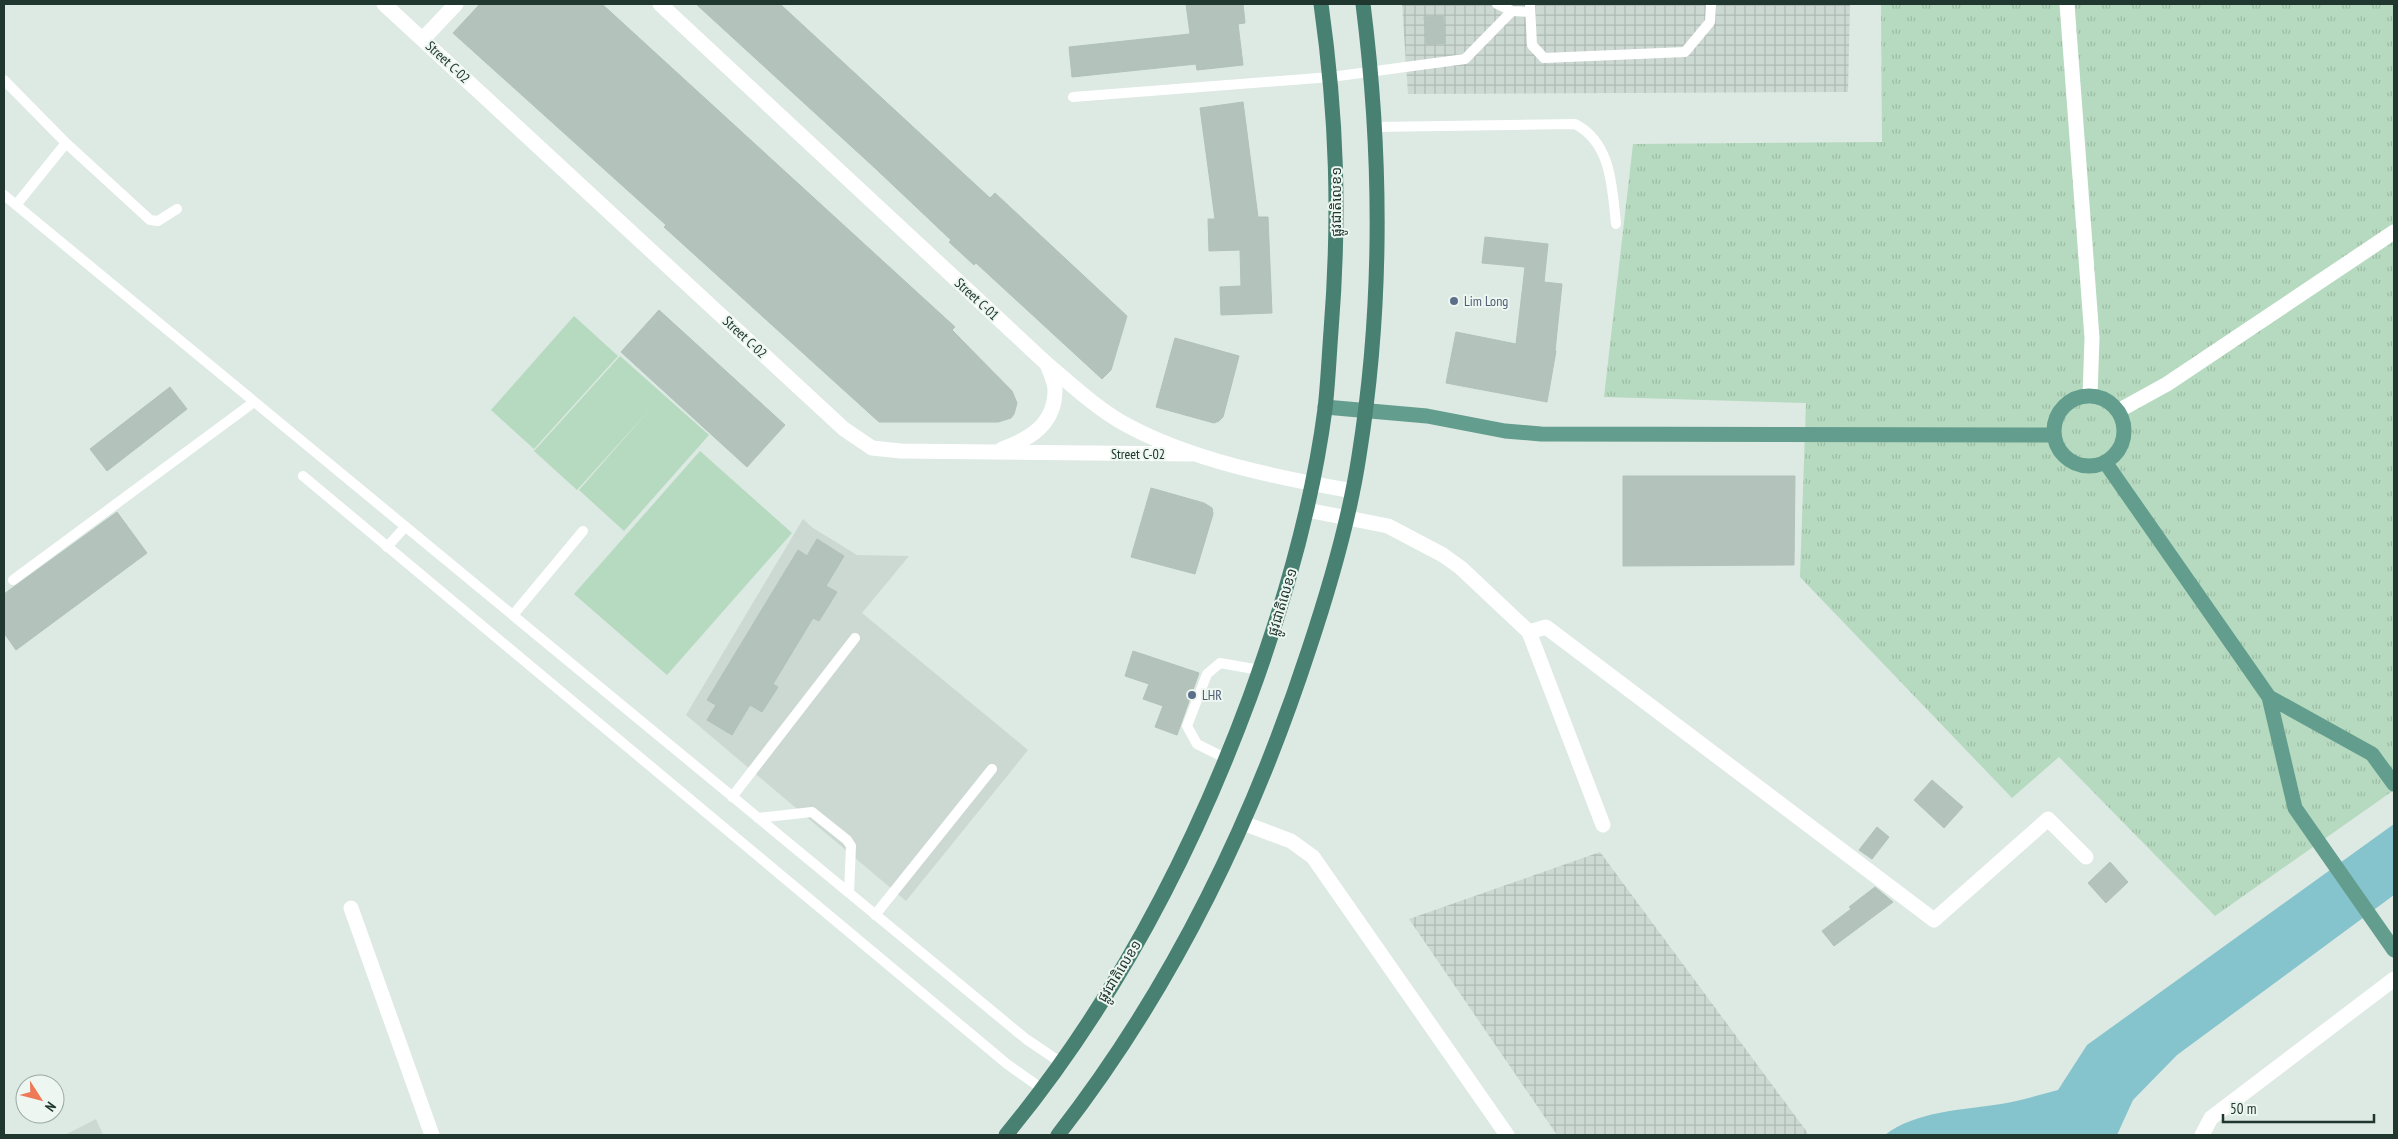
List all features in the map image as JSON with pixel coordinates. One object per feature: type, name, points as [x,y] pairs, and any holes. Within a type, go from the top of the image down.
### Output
[{"type":"highway","name":"ផ្លូវជាតិលេខ១","points":[[1006,1135],[1060,1062],[1107,992],[1141,936],[1177,870],[1227,759],[1260,670],[1287,587],[1308,510],[1325,407],[1336,264],[1337,184],[1331,77],[1320,4]]},
{"type":"highway","points":[[1058,1135],[1099,1079],[1176,958],[1213,890],[1243,823],[1298,684],[1326,598],[1348,516],[1366,410],[1377,266],[1378,182],[1375,127],[1371,72],[1362,4]]},
{"type":"main road","points":[[2090,396],[2110,402],[2118,411],[2122,418],[2124,432],[2121,445],[2117,452],[2105,462],[2092,467],[2072,462],[2063,456],[2054,435],[2055,421],[2060,410],[2078,398],[2090,396]]},
{"type":"main road","points":[[1325,407],[1427,416],[1505,431],[1541,434],[2054,435]]},
{"type":"main road","points":[[2105,462],[2269,697],[2295,808],[2394,950]]},
{"type":"main road","points":[[2269,697],[2372,754],[2393,782]]},
{"type":"street","name":"Street C-02","points":[[384,4],[857,440],[872,448],[992,453],[1194,454]]},
{"type":"street","points":[[423,39],[456,4]]},
{"type":"street","name":"Street C-01","points":[[660,4],[1047,364],[1094,403],[1122,422],[1149,436],[1194,454],[1313,484],[1353,491]]},
{"type":"street","points":[[2067,4],[2092,338],[2090,396]]},
{"type":"street","points":[[2118,411],[2167,384],[2394,232]]},
{"type":"street","points":[[992,453],[1026,440],[1042,429],[1051,412],[1055,390],[1047,364]]},
{"type":"street","points":[[1308,510],[1348,516],[1388,526],[1442,555],[1461,568],[1529,632],[1603,825]]},
{"type":"street","points":[[1529,632],[1546,628],[1934,920],[2048,819],[2086,857]]},
{"type":"street","points":[[1243,823],[1291,841],[1313,857],[1507,1135]]},
{"type":"street","points":[[352,908],[432,1135]]},
{"type":"street","points":[[2202,1135],[2212,1118],[2394,979]]},
{"type":"lane","points":[[1497,4],[1512,11],[1530,8],[1532,44],[1544,58],[1685,52],[1710,22],[1711,4]]},
{"type":"lane","points":[[1073,98],[1331,77],[1465,59],[1512,11]]},
{"type":"lane","points":[[4,80],[66,144],[150,220],[158,220],[177,209]]},
{"type":"lane","points":[[1375,127],[1575,124],[1587,130],[1599,143],[1610,172],[1616,224]]},
{"type":"lane","points":[[16,205],[66,144]]},
{"type":"lane","points":[[4,195],[1026,1040],[1060,1062]]},
{"type":"lane","points":[[13,580],[254,402]]},
{"type":"lane","points":[[303,476],[1007,1064],[1041,1088]]},
{"type":"lane","points":[[387,547],[405,526]]},
{"type":"lane","points":[[513,616],[583,531]]},
{"type":"lane","points":[[732,797],[855,638]]},
{"type":"lane","points":[[1227,759],[1197,744],[1187,726],[1207,674],[1220,663],[1260,670]]},
{"type":"lane","points":[[875,915],[992,770]]},
{"type":"lane","points":[[758,818],[812,812],[847,840],[850,846],[849,894]]},
{"type":"shaded area","points":[[1402,4],[1850,4],[1848,92],[1408,94]]},
{"type":"shaded area","points":[[803,519],[813,528],[857,555],[909,556],[862,613],[1028,750],[906,901],[686,715]]},
{"type":"shaded area","points":[[1600,852],[1808,1135],[1557,1135],[1409,919]]},
{"type":"shaded area","points":[[96,1119],[103,1135],[65,1135]]},
{"type":"green space","points":[[1881,4],[2394,4],[2394,790],[2215,916],[2059,757],[2012,798],[1800,577],[1806,403],[1604,397],[1633,144],[1882,142]]},
{"type":"green space","points":[[574,316],[618,356],[534,449],[491,410]]},
{"type":"green space","points":[[620,356],[709,435],[624,531],[579,490],[651,408],[577,490],[534,451]]},
{"type":"green space","points":[[700,451],[792,533],[667,675],[574,594]]},
{"type":"water","points":[[2394,824],[2394,895],[2177,1055],[2133,1100],[2117,1135],[1885,1135],[1897,1127],[1925,1116],[2008,1103],[2058,1090],[2087,1045]]},
{"type":"building","points":[[480,4],[602,4],[955,327],[952,330],[1012,391],[1017,403],[1011,418],[998,422],[879,422],[664,227],[666,225],[453,33]]},
{"type":"building","points":[[696,4],[780,4],[990,198],[995,193],[1127,316],[1111,370],[1102,379],[976,263],[974,265],[949,242],[951,240],[876,169]]},
{"type":"building","points":[[1186,4],[1243,4],[1245,23],[1238,24],[1243,65],[1197,70],[1196,64],[1072,77],[1069,47],[1190,34]]},
{"type":"building","points":[[1443,16],[1445,43],[1427,45],[1424,17]]},
{"type":"building","points":[[1243,102],[1258,217],[1268,217],[1272,313],[1221,315],[1220,287],[1241,286],[1240,250],[1209,251],[1208,219],[1215,219],[1200,108]]},
{"type":"building","points":[[1485,237],[1548,244],[1544,282],[1562,284],[1556,351],[1547,402],[1446,383],[1456,332],[1516,344],[1525,267],[1482,263]]},
{"type":"building","points":[[659,310],[785,425],[747,467],[621,352]]},
{"type":"building","points":[[1175,338],[1239,356],[1223,417],[1219,421],[1214,423],[1156,407]]},
{"type":"building","points":[[170,387],[187,409],[107,471],[90,449]]},
{"type":"building","points":[[1623,476],[1795,476],[1794,565],[1623,566]]},
{"type":"building","points":[[1151,488],[1204,503],[1212,508],[1213,514],[1195,574],[1131,557]]},
{"type":"building","points":[[117,512],[147,553],[16,650],[4,633],[4,594]]},
{"type":"building","points":[[817,539],[844,556],[826,586],[837,592],[819,621],[813,618],[773,684],[778,687],[762,712],[750,705],[732,735],[707,720],[716,705],[707,700],[798,550],[807,556]]},
{"type":"building","points":[[1133,651],[1199,673],[1177,735],[1155,727],[1163,706],[1143,699],[1149,684],[1125,676]]},
{"type":"building","points":[[1932,780],[1963,807],[1944,828],[1914,800]]},
{"type":"building","points":[[1877,827],[1889,837],[1872,859],[1859,850]]},
{"type":"building","points":[[2110,862],[2128,882],[2106,903],[2088,883]]},
{"type":"building","points":[[1875,887],[1893,902],[1834,946],[1822,931],[1851,909],[1849,907]]},
{"type":"place","name":"Lim Long","points":[[1454,301]]},
{"type":"place","name":"LHR","points":[[1192,695]]}]
